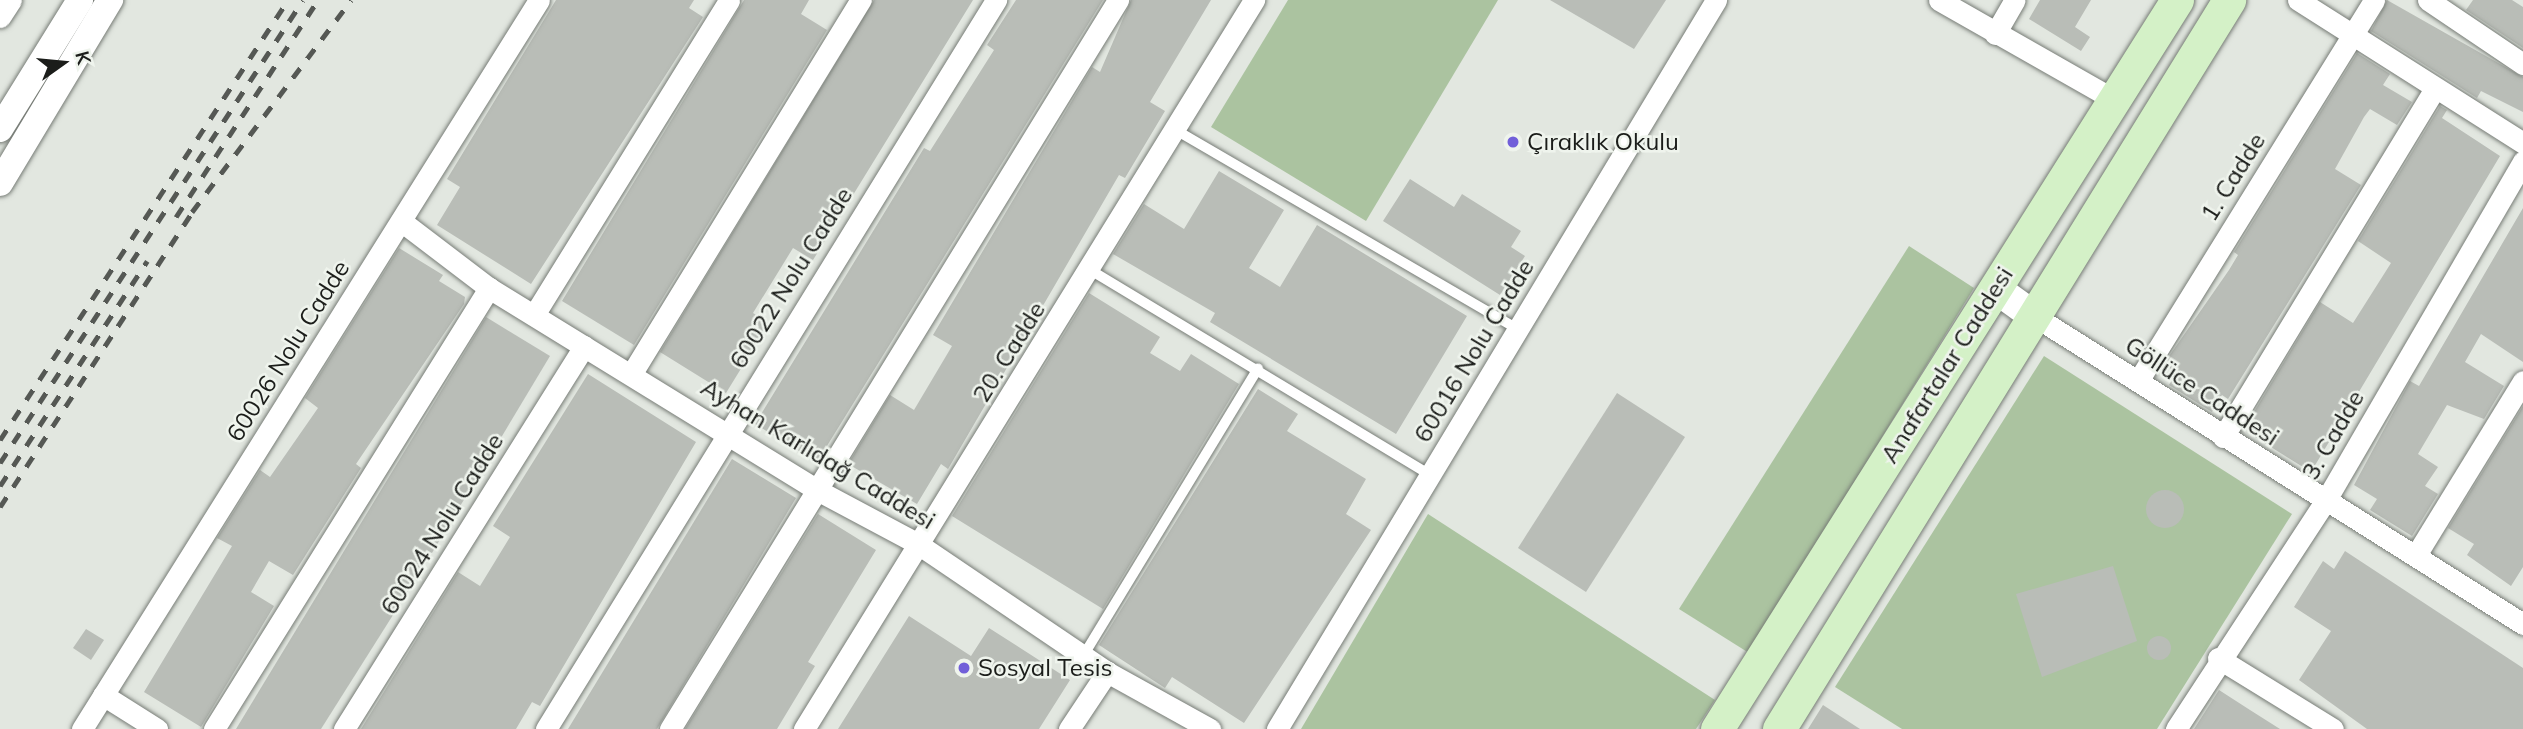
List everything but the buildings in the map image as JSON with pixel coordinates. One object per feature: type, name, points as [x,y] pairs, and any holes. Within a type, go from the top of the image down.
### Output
[{"type":"main road","name":"Anafartalar Caddesi","points":[[1717,729],[2177,0]]},
{"type":"main road","name":"Anafartalar Caddesi","points":[[1779,729],[2031,314],[2229,0]]},
{"type":"main road","points":[[1996,288],[2031,314]]},
{"type":"street","points":[[0,17],[11,0]]},
{"type":"street","points":[[0,129],[80,0]]},
{"type":"street","points":[[0,183],[110,0]]},
{"type":"street","name":"60026 Nolu Cadde","points":[[82,729],[538,0]]},
{"type":"street","points":[[534,315],[729,0]]},
{"type":"street","points":[[632,373],[861,0]]},
{"type":"street","name":"60022 Nolu Cadde","points":[[546,729],[726,430],[996,0]]},
{"type":"street","points":[[670,729],[1118,0]]},
{"type":"street","name":"20. Cadde","points":[[804,729],[1092,271],[1174,129],[1254,0]]},
{"type":"street","name":"60016 Nolu Cadde","points":[[1277,729],[1716,0]]},
{"type":"street","points":[[1939,0],[1994,34],[2115,100]]},
{"type":"street","points":[[1994,34],[2015,0]]},
{"type":"street","points":[[2298,0],[2434,90],[2523,143]]},
{"type":"street","name":"1. Cadde","points":[[2138,381],[2374,0]]},
{"type":"street","points":[[2428,0],[2523,64]]},
{"type":"street","points":[[2223,437],[2434,90]]},
{"type":"street","name":"3. Cadde","points":[[2176,729],[2218,658],[2326,500],[2523,161]]},
{"type":"street","name":"Ayhan Karlıdağ Caddesi","points":[[401,221],[489,288],[726,430],[817,490],[918,544],[1085,653],[1107,672],[1210,729]]},
{"type":"street","points":[[214,729],[489,288]]},
{"type":"street","name":"Göllüce Caddesi","points":[[2031,314],[2523,624]]},
{"type":"street","name":"60024 Nolu Cadde","points":[[344,729],[584,346]]},
{"type":"street","points":[[2416,555],[2523,381]]},
{"type":"street","points":[[2218,658],[2333,729]]},
{"type":"street","points":[[1069,729],[1107,672]]},
{"type":"street","points":[[103,695],[157,729]]},
{"type":"lane","points":[[1174,129],[1518,329]]},
{"type":"lane","points":[[1092,271],[1430,474]]},
{"type":"lane","points":[[1085,653],[1258,369]]},
{"type":"green space","points":[[1288,0],[1498,0],[1366,221],[1211,127]]},
{"type":"green space","points":[[1909,246],[1974,288],[1749,653],[1679,609]]},
{"type":"green space","points":[[2044,356],[2292,514],[2157,729],[1902,729],[1835,687]]},
{"type":"green space","points":[[1428,514],[1715,700],[1696,729],[1301,729]]},
{"type":"railway","points":[[0,440],[288,0]]},
{"type":"railway","points":[[0,463],[303,0]]},
{"type":"railway","points":[[176,217],[318,0]]},
{"type":"railway","points":[[0,507],[192,212],[351,0]]},
{"type":"railway","points":[[0,486],[147,261]]},
{"type":"place","name":"Çıraklık Okulu","points":[[1513,142]]},
{"type":"place","name":"Sosyal Tesis","points":[[964,668]]}]
